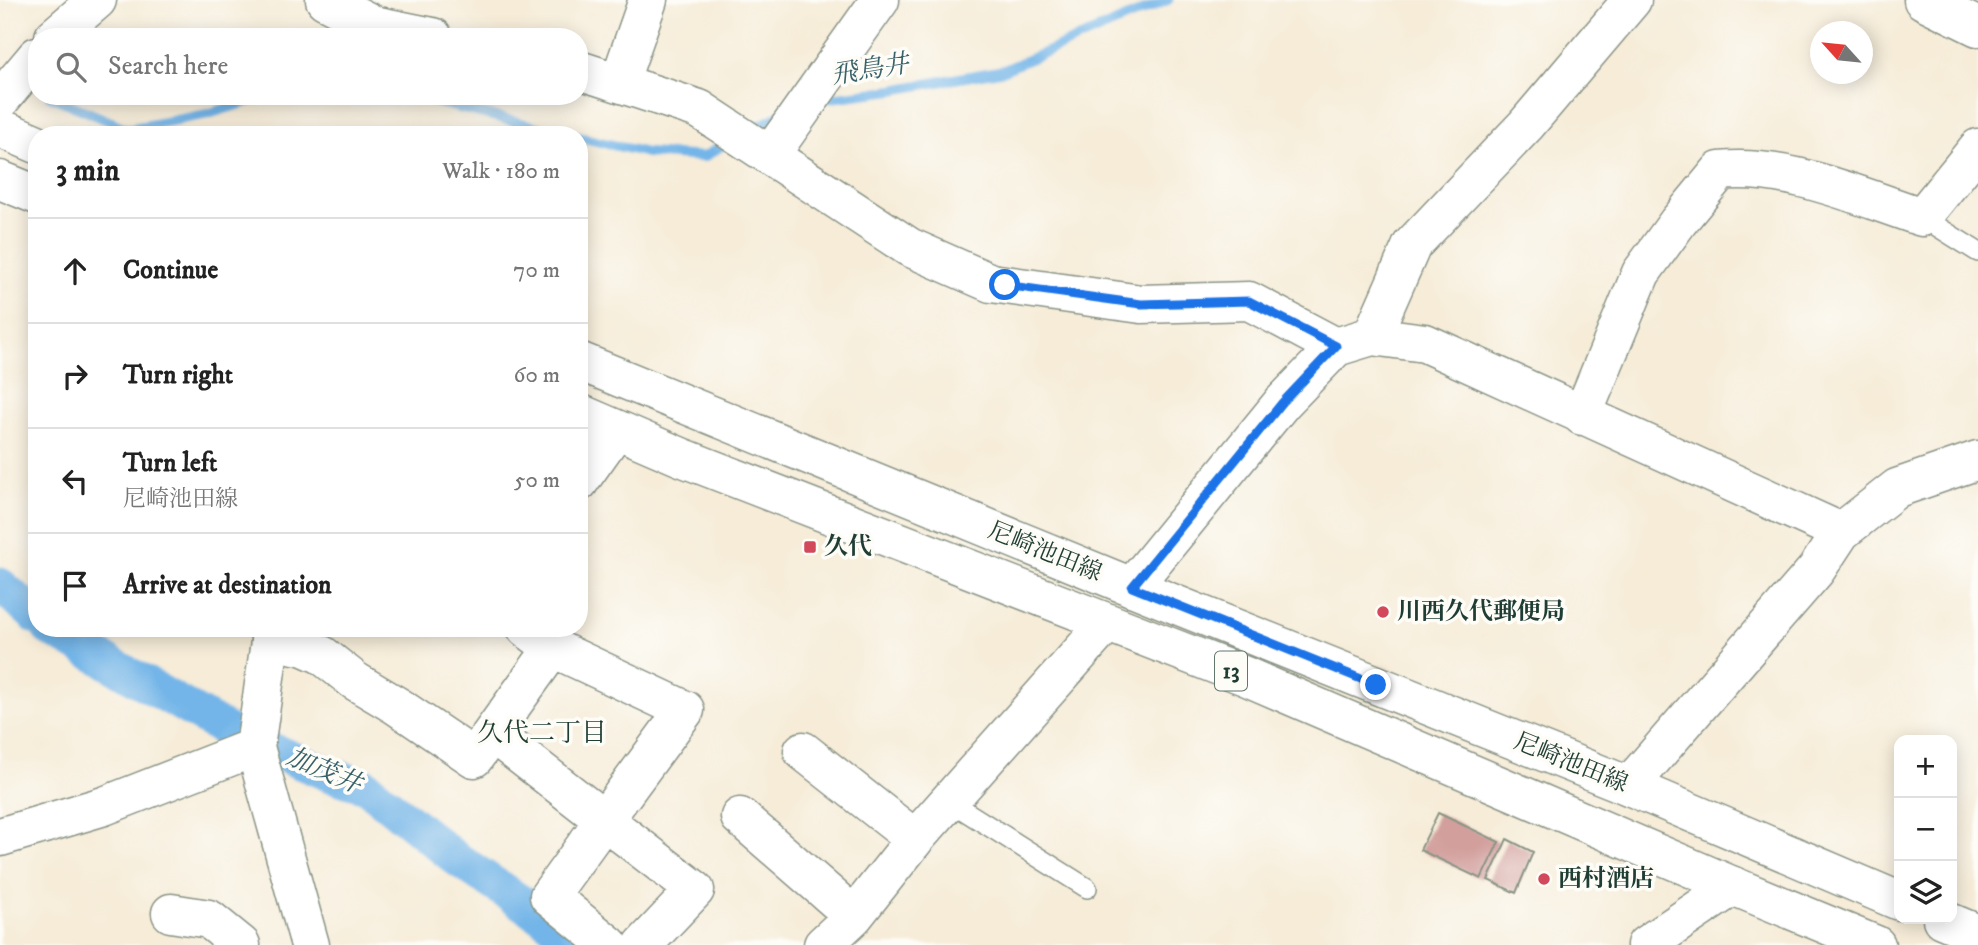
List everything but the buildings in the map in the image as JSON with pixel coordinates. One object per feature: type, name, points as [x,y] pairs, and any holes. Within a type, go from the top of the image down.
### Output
[{"type":"street","points":[[64,28],[97,0]]},
{"type":"street","points":[[325,0],[373,25],[388,28]]},
{"type":"street","points":[[620,83],[648,0]]},
{"type":"street","points":[[770,155],[880,0]]},
{"type":"street","points":[[1132,587],[1282,403],[1354,342],[1412,245],[1526,125],[1632,0]]},
{"type":"street","points":[[1923,0],[1978,27]]},
{"type":"street","points":[[0,100],[28,67]]},
{"type":"street","points":[[588,74],[699,109],[909,247],[990,283],[1141,304],[1249,301],[1354,342],[1425,343],[1841,532]]},
{"type":"street","points":[[0,128],[28,140]]},
{"type":"street","points":[[1582,416],[1641,273],[1678,222],[1720,172],[1746,169],[1815,182],[1922,217],[1978,148]]},
{"type":"street","points":[[0,180],[28,191]]},
{"type":"street","name":"尼崎池田線","points":[[588,365],[1629,786],[1894,899]]},
{"type":"street","name":"尼崎池田線","points":[[588,417],[1106,624],[1245,676],[1732,886],[1876,945]]},
{"type":"street","points":[[588,469],[616,430]]},
{"type":"street","points":[[1629,786],[1816,570],[1841,532],[1897,488],[1976,464]]},
{"type":"street","points":[[823,945],[854,916],[915,839],[1106,624]]},
{"type":"street","points":[[271,637],[255,747],[310,945]]},
{"type":"street","points":[[279,637],[322,655],[355,681],[474,758],[492,733],[539,638],[685,710],[549,895],[610,945]]},
{"type":"street","points":[[492,733],[695,891],[643,945]]},
{"type":"street","points":[[0,837],[104,806],[255,747]]},
{"type":"street","points":[[803,751],[915,839]]},
{"type":"street","points":[[740,817],[854,916]]},
{"type":"street","points":[[1646,945],[1732,886]]},
{"type":"street","points":[[171,913],[209,919],[240,945]]},
{"type":"street","points":[[1954,924],[1978,934]]},
{"type":"lane","points":[[1922,217],[1978,252]]},
{"type":"lane","points":[[949,801],[1087,888]]},
{"type":"waterway","name":"飛鳥井","points":[[822,99],[893,90],[1004,70],[1168,0]]},
{"type":"waterway","name":"飛鳥井","points":[[71,105],[121,126]]},
{"type":"waterway","name":"飛鳥井","points":[[144,126],[208,114],[237,105]]},
{"type":"waterway","name":"飛鳥井","points":[[447,105],[534,126]]},
{"type":"waterway","name":"飛鳥井","points":[[749,131],[782,114]]},
{"type":"waterway","name":"飛鳥井","points":[[588,139],[647,153],[704,157],[729,141]]},
{"type":"waterway","name":"加茂井","points":[[0,585],[28,609]]},
{"type":"waterway","name":"加茂井","points":[[65,637],[231,733],[331,775],[366,786],[454,857],[580,945]]},
{"type":"place","name":"久代","points":[[810,547]]},
{"type":"place","name":"川西久代郵便局","points":[[1383,612]]},
{"type":"place","name":"西村酒店","points":[[1544,879]]},
{"type":"district","name":"久代二丁目","points":[[542,733]]},
{"type":"route","points":[[1005,285],[1141,304],[1249,301],[1336,346],[1282,403],[1132,587],[1376,685]]}]
